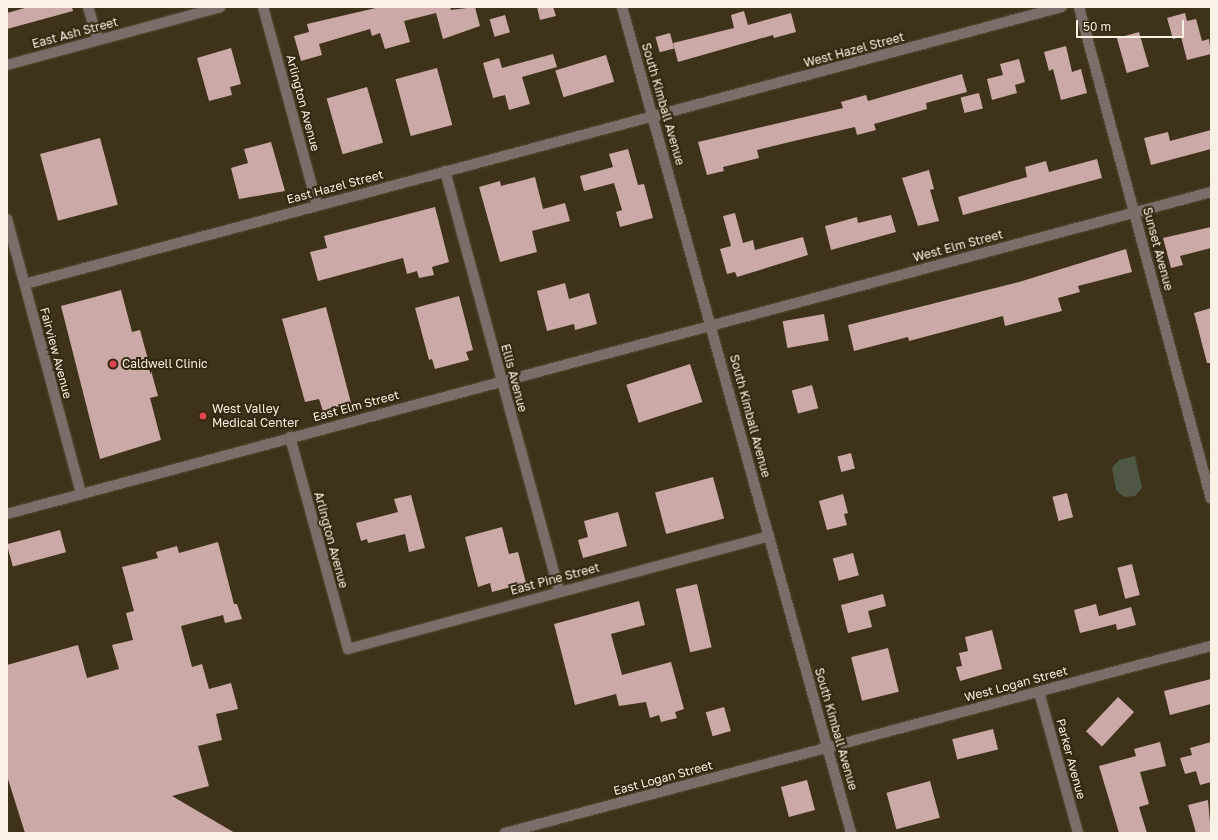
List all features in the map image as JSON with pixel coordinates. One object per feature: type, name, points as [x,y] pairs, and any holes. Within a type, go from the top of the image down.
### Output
[{"type":"street","points":[[88,7],[98,40]]},
{"type":"street","name":"East Ash Street","points":[[7,65],[220,7]]},
{"type":"street","name":"Arlington Avenue","points":[[263,7],[317,205]]},
{"type":"street","name":"South Kimball Avenue","points":[[622,7],[712,326],[851,833]]},
{"type":"street","name":"West Hazel Street","points":[[653,117],[1062,7]]},
{"type":"street","name":"Sunset Avenue","points":[[1079,7],[1211,499]]},
{"type":"street","name":"East Hazel Street","points":[[25,284],[317,205],[653,117]]},
{"type":"street","name":"Ellis Avenue","points":[[445,171],[559,592]]},
{"type":"street","name":"West Elm Street","points":[[712,326],[1211,192]]},
{"type":"street","name":"Fairview Avenue","points":[[7,219],[81,494]]},
{"type":"street","name":"East Elm Street","points":[[7,514],[501,380],[712,326]]},
{"type":"street","name":"Arlington Avenue","points":[[290,437],[348,649]]},
{"type":"street","name":"East Pine Street","points":[[348,649],[769,536]]},
{"type":"street","name":"West Logan Street","points":[[828,748],[1211,646]]},
{"type":"street","name":"Parker Avenue","points":[[1039,692],[1078,833]]},
{"type":"street","name":"East Logan Street","points":[[505,833],[828,748]]},
{"type":"green space","points":[[1135,456],[1142,488],[1135,496],[1124,497],[1116,490],[1112,468],[1119,460]]},
{"type":"building","points":[[28,7],[72,7],[73,11],[7,29],[7,13]]},
{"type":"building","points":[[380,7],[450,7],[451,10],[475,7],[480,26],[443,39],[436,13],[404,21],[410,42],[385,49],[380,33],[372,36],[370,29],[319,44],[322,55],[301,61],[294,36],[309,32],[307,24]]},
{"type":"building","points":[[537,7],[553,7],[556,16],[540,20]]},
{"type":"building","points":[[744,11],[748,25],[791,13],[796,32],[774,38],[773,35],[678,62],[673,43],[734,28],[731,15]]},
{"type":"building","points":[[1185,13],[1187,21],[1196,19],[1202,41],[1209,39],[1211,54],[1187,60],[1181,37],[1173,39],[1167,18]]},
{"type":"building","points":[[505,15],[510,32],[495,37],[490,19]]},
{"type":"building","points":[[1139,32],[1149,67],[1127,73],[1117,38]]},
{"type":"building","points":[[670,33],[674,48],[660,52],[656,37]]},
{"type":"building","points":[[1066,46],[1072,72],[1081,69],[1087,93],[1061,100],[1053,69],[1049,71],[1044,52]]},
{"type":"building","points":[[231,48],[241,84],[230,87],[232,95],[209,101],[197,58]]},
{"type":"building","points":[[553,54],[557,67],[522,77],[530,104],[509,110],[505,95],[493,98],[483,63],[499,58],[502,68]]},
{"type":"building","points":[[606,55],[614,82],[564,97],[555,70]]},
{"type":"building","points":[[1019,59],[1025,82],[1015,85],[1017,93],[992,100],[987,79],[1003,75],[1000,64]]},
{"type":"building","points":[[437,68],[452,125],[411,136],[395,79]]},
{"type":"building","points":[[962,74],[967,92],[926,103],[927,109],[874,124],[876,130],[857,135],[855,127],[757,150],[759,158],[723,167],[724,171],[707,175],[698,142],[843,108],[841,102],[866,95],[868,101]]},
{"type":"building","points":[[367,87],[383,143],[343,154],[327,99]]},
{"type":"building","points":[[979,93],[983,109],[964,113],[961,98]]},
{"type":"building","points":[[1211,130],[1211,149],[1151,165],[1144,138],[1168,132],[1170,141]]},
{"type":"building","points":[[100,138],[118,205],[58,221],[40,154]]},
{"type":"building","points":[[271,142],[285,191],[239,199],[231,168],[248,163],[244,149]]},
{"type":"building","points":[[628,149],[638,185],[644,184],[653,218],[620,227],[616,212],[622,210],[614,183],[584,191],[580,176],[613,167],[609,154]]},
{"type":"building","points":[[1097,159],[1102,178],[963,215],[958,197],[1027,177],[1025,167],[1046,161],[1049,172]]},
{"type":"building","points":[[929,170],[934,189],[930,190],[939,221],[918,226],[902,178]]},
{"type":"building","points":[[535,177],[543,209],[565,203],[570,221],[532,231],[537,252],[500,262],[479,187],[500,181],[501,186]]},
{"type":"building","points":[[435,207],[449,262],[432,267],[434,275],[419,278],[417,271],[407,274],[403,258],[318,281],[310,252],[327,248],[324,236]]},
{"type":"building","points":[[735,213],[743,243],[753,240],[755,250],[803,237],[808,255],[737,277],[735,272],[727,274],[720,249],[731,246],[723,216]]},
{"type":"building","points":[[891,215],[896,232],[831,250],[825,226],[857,217],[858,223]]},
{"type":"building","points":[[1211,227],[1211,248],[1180,256],[1183,265],[1171,268],[1163,238]]},
{"type":"building","points":[[1126,249],[1132,272],[1078,286],[1080,292],[1058,298],[1062,311],[1005,326],[1003,316],[909,341],[908,337],[854,351],[848,325],[1019,282]]},
{"type":"building","points":[[565,283],[569,299],[589,293],[597,324],[575,330],[574,324],[547,331],[537,291]]},
{"type":"building","name":"Caldwell Clinic","points":[[121,290],[132,332],[140,330],[158,396],[150,398],[161,440],[100,459],[61,306]]},
{"type":"building","points":[[459,296],[473,350],[466,352],[469,360],[435,369],[432,359],[429,360],[415,308]]},
{"type":"building","points":[[326,307],[351,403],[323,411],[319,399],[305,402],[282,319]]},
{"type":"building","points":[[1211,308],[1211,363],[1207,363],[1194,313]]},
{"type":"building","points":[[824,314],[829,341],[787,348],[783,321]]},
{"type":"building","points":[[690,364],[702,402],[639,423],[626,385]]},
{"type":"building","points":[[812,385],[818,408],[798,414],[792,390]]},
{"type":"building","points":[[851,453],[855,469],[841,472],[837,456]]},
{"type":"building","points":[[713,477],[724,519],[666,534],[655,493]]},
{"type":"building","points":[[1067,493],[1073,517],[1058,521],[1052,497]]},
{"type":"building","points":[[843,494],[848,513],[844,514],[847,525],[827,530],[819,501]]},
{"type":"building","points":[[411,495],[425,548],[409,552],[405,534],[368,543],[367,539],[361,541],[356,523],[398,512],[394,499]]},
{"type":"building","points":[[618,512],[627,546],[583,558],[578,540],[588,537],[584,521]]},
{"type":"building","points":[[502,527],[509,554],[518,552],[526,583],[492,592],[490,583],[478,587],[465,537]]},
{"type":"building","points":[[60,530],[66,552],[13,566],[7,544]]},
{"type":"building","points":[[218,542],[234,604],[237,604],[242,619],[225,623],[223,615],[181,626],[192,667],[202,664],[209,689],[231,683],[238,709],[216,714],[222,740],[198,746],[209,786],[172,796],[235,833],[25,833],[7,776],[7,665],[78,645],[87,678],[119,669],[112,645],[133,640],[126,613],[134,611],[122,567],[158,558],[156,552],[177,546],[179,553]]},
{"type":"building","points":[[853,553],[859,575],[839,581],[833,558]]},
{"type":"building","points":[[1132,564],[1140,595],[1125,599],[1117,568]]},
{"type":"building","points":[[697,584],[712,647],[690,652],[676,589]]},
{"type":"building","points":[[883,594],[886,606],[868,611],[872,627],[848,633],[841,605]]},
{"type":"building","points":[[639,601],[645,625],[611,634],[622,675],[671,662],[684,709],[675,712],[677,718],[661,722],[659,715],[650,718],[646,702],[619,706],[616,694],[575,705],[554,624]]},
{"type":"building","points":[[1096,604],[1099,616],[1131,607],[1136,625],[1117,630],[1116,624],[1080,633],[1074,610]]},
{"type":"building","points":[[992,630],[1002,669],[960,681],[956,667],[962,666],[959,653],[968,651],[965,637]]},
{"type":"building","points":[[888,648],[899,692],[862,701],[851,657]]},
{"type":"building","points":[[1211,679],[1211,704],[1170,715],[1164,691]]},
{"type":"building","points":[[1118,697],[1134,712],[1102,746],[1086,731]]},
{"type":"building","points":[[724,707],[731,731],[713,736],[706,712]]},
{"type":"building","points":[[993,729],[998,749],[957,760],[952,739]]},
{"type":"building","points":[[1160,742],[1166,766],[1140,772],[1149,804],[1139,807],[1147,833],[1119,833],[1099,766],[1136,756],[1134,749]]},
{"type":"building","points":[[1211,742],[1211,782],[1200,785],[1196,771],[1185,774],[1180,758],[1192,755],[1190,748]]},
{"type":"building","points":[[807,780],[815,810],[789,817],[781,787]]},
{"type":"building","points":[[930,781],[940,818],[896,829],[887,793]]},
{"type":"building","points":[[1208,800],[1211,833],[1196,833],[1188,805]]},
{"type":"place","name":"Caldwell Clinic","points":[[113,364]]},
{"type":"place","name":"West Valley Medical Center","points":[[203,416]]}]
